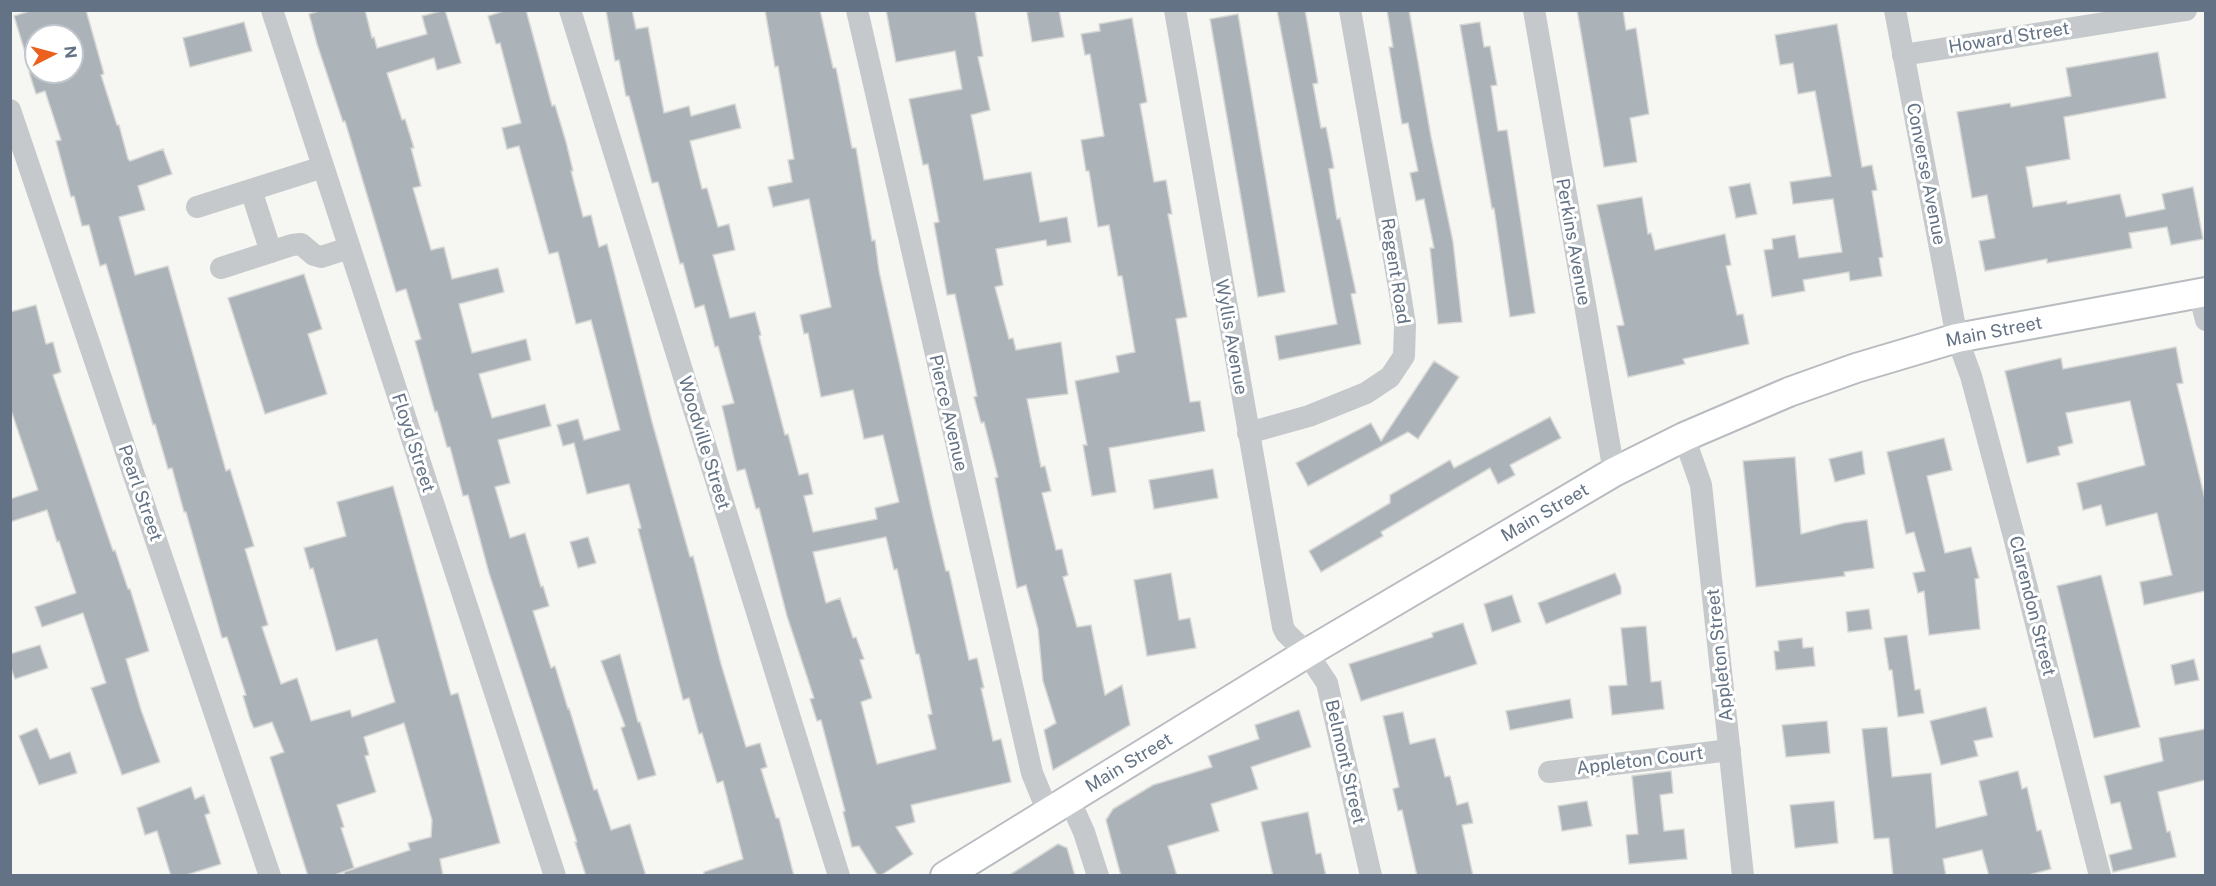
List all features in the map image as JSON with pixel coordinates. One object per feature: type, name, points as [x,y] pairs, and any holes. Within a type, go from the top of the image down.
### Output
[{"type":"main road","name":"Main Street","points":[[945,876],[1307,653],[1614,472],[1684,437],[1823,380],[1904,352],[1957,338],[2203,302]]},
{"type":"street","name":"Floyd Street","points":[[272,10],[555,876]]},
{"type":"street","name":"Woodville Street","points":[[570,10],[839,876]]},
{"type":"street","name":"Pierce Avenue","points":[[857,10],[1032,773],[1058,806],[1084,832],[1098,876]]},
{"type":"street","name":"Wyllis Avenue","points":[[1175,10],[1283,627],[1286,633],[1307,653]]},
{"type":"street","name":"Regent Road","points":[[1248,433],[1309,416],[1366,393],[1390,376],[1404,356],[1405,334],[1400,296],[1350,10]]},
{"type":"street","name":"Perkins Avenue","points":[[1534,10],[1614,472]]},
{"type":"street","name":"Converse Avenue","points":[[1895,10],[1957,338]]},
{"type":"street","name":"Howard Street","points":[[1903,55],[2186,10]]},
{"type":"street","name":"Pearl Street","points":[[10,110],[270,876]]},
{"type":"street","points":[[197,207],[323,167]]},
{"type":"street","points":[[251,190],[271,252]]},
{"type":"street","points":[[221,268],[301,244],[314,255],[321,257],[349,248]]},
{"type":"street","name":"Clarendon Street","points":[[1957,338],[1971,376],[2013,533],[2100,876]]},
{"type":"street","name":"Appleton Street","points":[[1684,437],[1700,478],[1743,876]]},
{"type":"street","name":"Belmont Street","points":[[1307,653],[1327,683],[1371,876]]},
{"type":"street","name":"Appleton Court","points":[[1549,772],[1730,750]]},
{"type":"building","points":[[33,10],[86,10],[104,74],[101,75],[117,125],[119,125],[128,159],[130,161],[163,149],[172,174],[138,186],[145,210],[119,217],[135,275],[168,266],[226,471],[230,469],[254,546],[245,549],[268,625],[262,627],[281,684],[297,678],[311,721],[350,710],[352,717],[395,702],[377,639],[336,651],[313,568],[310,569],[304,548],[346,536],[337,502],[393,486],[451,695],[458,693],[500,843],[440,859],[443,876],[345,876],[344,872],[410,850],[408,843],[431,837],[432,820],[404,723],[364,737],[369,755],[365,756],[376,792],[337,805],[344,827],[341,828],[354,868],[332,876],[308,876],[270,757],[284,752],[272,722],[254,728],[250,719],[243,696],[246,695],[227,637],[222,638],[172,468],[168,469],[155,424],[153,425],[106,264],[100,266],[89,225],[82,226],[74,196],[71,197],[56,141],[61,140],[45,91],[36,94],[33,84],[84,84],[84,24],[24,24],[24,49],[14,16]]},
{"type":"building","points":[[323,10],[365,10],[377,48],[427,34],[422,16],[445,10],[461,63],[437,70],[434,58],[387,73],[402,120],[405,119],[414,148],[411,148],[421,186],[413,188],[431,250],[444,247],[452,279],[498,268],[504,292],[459,304],[472,353],[526,339],[531,360],[479,374],[492,418],[545,404],[551,426],[498,440],[510,483],[495,487],[510,538],[525,533],[541,587],[543,586],[549,606],[533,611],[551,668],[555,666],[594,790],[597,789],[611,830],[630,824],[646,876],[586,876],[489,573],[468,495],[463,496],[450,447],[447,447],[437,411],[435,412],[415,341],[421,339],[406,289],[396,292],[345,121],[343,122],[317,44],[309,14]]},
{"type":"building","points":[[507,10],[526,10],[552,106],[555,105],[566,142],[583,217],[591,215],[599,247],[607,244],[652,422],[690,557],[693,556],[721,664],[746,747],[760,743],[767,767],[761,769],[776,818],[779,818],[794,876],[704,876],[704,872],[743,859],[723,781],[717,783],[689,698],[683,700],[638,529],[641,528],[629,484],[587,494],[574,443],[563,446],[557,425],[578,419],[584,440],[620,430],[591,320],[576,324],[558,252],[549,254],[519,146],[507,149],[502,128],[521,123],[500,43],[496,44],[488,16]]},
{"type":"building","points":[[606,10],[632,10],[636,29],[648,27],[664,113],[689,106],[691,116],[735,104],[741,128],[690,141],[702,189],[707,188],[718,227],[729,224],[735,250],[713,255],[730,318],[755,312],[761,335],[759,336],[785,435],[788,434],[799,475],[808,473],[813,494],[804,496],[813,532],[877,519],[875,508],[899,502],[883,435],[864,439],[853,390],[821,397],[808,333],[804,334],[800,315],[831,307],[809,199],[773,207],[768,187],[792,182],[788,160],[794,159],[778,66],[775,67],[765,10],[820,10],[833,68],[836,68],[852,148],[856,148],[872,241],[875,240],[879,271],[946,571],[949,571],[969,660],[977,658],[993,741],[1001,739],[1011,782],[911,805],[915,822],[896,827],[913,854],[880,876],[859,846],[852,847],[821,720],[817,721],[810,699],[814,698],[787,616],[759,508],[756,509],[745,469],[737,471],[722,406],[734,403],[718,346],[715,347],[704,305],[695,308],[683,263],[680,264],[658,182],[652,183],[629,96],[626,96],[619,60],[615,61]],"holes":[[[886,537],[894,570],[897,569],[916,654],[919,654],[932,714],[928,715],[936,749],[877,764],[861,702],[872,698],[860,660],[864,659],[856,637],[853,638],[840,598],[826,603],[813,552]]]},
{"type":"building","points":[[886,10],[975,10],[983,56],[978,57],[990,110],[971,115],[984,180],[1031,172],[1040,222],[1067,217],[1071,242],[1047,246],[1046,240],[996,249],[1003,285],[995,287],[1009,339],[1013,338],[1016,350],[1061,342],[1068,394],[1027,399],[1041,467],[1045,466],[1051,491],[1042,493],[1056,550],[1062,549],[1068,575],[1063,577],[1077,627],[1091,625],[1105,695],[1122,685],[1130,725],[1053,770],[1044,730],[1056,723],[1043,681],[1038,629],[1026,585],[1017,588],[995,478],[998,477],[984,422],[981,423],[974,397],[977,396],[955,294],[947,295],[934,223],[939,222],[928,164],[923,165],[909,99],[962,89],[955,51],[896,62]]},
{"type":"building","points":[[1059,10],[1064,37],[1032,42],[1027,12]]},
{"type":"building","points":[[1277,10],[1305,10],[1318,83],[1313,84],[1321,128],[1326,127],[1334,168],[1329,169],[1337,219],[1340,218],[1356,293],[1351,294],[1361,344],[1279,360],[1275,336],[1337,324]]},
{"type":"building","points":[[1387,10],[1409,10],[1431,137],[1453,242],[1462,322],[1438,324],[1430,248],[1434,248],[1424,199],[1416,201],[1410,173],[1418,171],[1408,123],[1402,124],[1389,47],[1393,47]]},
{"type":"building","points":[[1577,10],[1623,10],[1626,30],[1636,28],[1649,114],[1630,118],[1637,162],[1604,167]]},
{"type":"building","points":[[1238,14],[1285,292],[1258,297],[1210,19]]},
{"type":"building","points":[[1132,18],[1147,102],[1140,104],[1154,182],[1166,180],[1172,214],[1168,214],[1187,317],[1176,319],[1190,402],[1200,401],[1205,431],[1109,448],[1116,492],[1092,496],[1083,445],[1087,445],[1075,381],[1119,372],[1116,356],[1135,352],[1122,276],[1118,276],[1109,225],[1098,227],[1089,171],[1086,171],[1081,140],[1104,136],[1090,54],[1085,55],[1081,34],[1100,31],[1099,24]]},
{"type":"building","points":[[244,22],[252,51],[190,67],[183,38]]},
{"type":"building","points":[[1480,22],[1484,47],[1490,46],[1497,85],[1491,86],[1498,131],[1507,130],[1535,313],[1510,317],[1494,208],[1492,209],[1460,25]]},
{"type":"building","points":[[1837,24],[1862,167],[1872,165],[1877,190],[1872,191],[1883,257],[1879,258],[1882,276],[1850,281],[1849,272],[1803,280],[1805,291],[1772,297],[1764,250],[1773,249],[1772,239],[1795,235],[1799,258],[1842,252],[1833,199],[1793,204],[1790,182],[1831,176],[1815,91],[1798,94],[1793,63],[1780,65],[1775,35]]},
{"type":"building","points":[[2158,52],[2166,98],[2064,117],[2070,159],[2026,167],[2033,207],[2067,201],[2067,204],[2120,194],[2126,217],[2165,209],[2162,194],[2193,187],[2203,239],[2171,245],[2167,227],[2129,233],[2132,248],[2047,263],[2047,259],[1985,271],[1979,241],[1995,238],[1987,195],[1972,198],[1957,112],[2010,103],[2011,107],[2071,96],[2066,68]]},
{"type":"building","points":[[1750,183],[1757,214],[1736,218],[1729,187]]},
{"type":"building","points":[[1642,197],[1648,234],[1651,233],[1655,250],[1725,234],[1731,265],[1726,266],[1737,315],[1743,314],[1749,344],[1683,359],[1685,364],[1628,377],[1617,326],[1624,325],[1597,205]]},
{"type":"building","points":[[304,274],[322,329],[308,334],[327,394],[265,414],[228,298]]},
{"type":"building","points":[[36,305],[46,344],[53,342],[61,372],[53,375],[113,551],[115,550],[128,589],[130,589],[149,651],[126,659],[160,762],[122,775],[91,688],[106,683],[83,613],[42,627],[35,607],[76,593],[47,510],[10,522],[10,499],[38,490],[10,407],[10,312]]},
{"type":"building","points":[[2176,347],[2183,383],[2177,384],[2205,499],[2205,591],[2144,605],[2140,582],[2172,575],[2157,513],[2106,526],[2101,505],[2083,510],[2077,483],[2145,465],[2130,401],[2066,413],[2073,443],[2058,447],[2060,455],[2027,463],[2005,371],[2061,358],[2063,369]]},
{"type":"building","points":[[1434,361],[1459,377],[1418,439],[1408,432],[1308,486],[1296,463],[1371,423],[1381,441]]},
{"type":"building","points":[[1550,417],[1561,438],[1510,465],[1515,475],[1498,484],[1490,468],[1381,532],[1383,536],[1321,572],[1309,551],[1390,503],[1390,495],[1450,460],[1454,468]]},
{"type":"building","points":[[1944,438],[1952,470],[1927,476],[1945,553],[1971,547],[1979,578],[1975,579],[1980,629],[1929,635],[1924,591],[1918,593],[1913,573],[1925,571],[1914,532],[1906,534],[1887,452]]},
{"type":"building","points":[[1862,451],[1865,474],[1835,482],[1829,459]]},
{"type":"building","points":[[1795,457],[1801,534],[1844,523],[1867,520],[1874,568],[1844,572],[1845,576],[1756,587],[1743,461]]},
{"type":"building","points":[[1213,469],[1218,498],[1154,509],[1149,480]]},
{"type":"building","points":[[588,537],[596,563],[578,568],[570,542]]},
{"type":"building","points":[[1171,573],[1179,620],[1190,618],[1196,648],[1147,656],[1134,580]]},
{"type":"building","points":[[1615,573],[1621,587],[1621,594],[1546,624],[1538,603]]},
{"type":"building","points":[[2101,575],[2140,727],[2094,738],[2057,586]]},
{"type":"building","points":[[1512,595],[1521,622],[1492,632],[1484,604]]},
{"type":"building","points":[[1869,609],[1872,629],[1848,632],[1846,612]]},
{"type":"building","points":[[1463,623],[1477,664],[1361,701],[1349,664],[1433,637],[1432,633]]},
{"type":"building","points":[[1646,626],[1651,682],[1661,681],[1664,709],[1612,715],[1609,686],[1627,685],[1621,628]]},
{"type":"building","points":[[1907,635],[1915,690],[1920,689],[1924,713],[1898,717],[1892,670],[1889,670],[1884,638]]},
{"type":"building","points":[[1802,638],[1803,648],[1813,647],[1815,666],[1776,670],[1774,651],[1779,651],[1778,641]]},
{"type":"building","points":[[40,645],[48,668],[15,679],[10,666],[10,654]]},
{"type":"building","points":[[620,654],[638,722],[640,722],[656,775],[638,780],[621,728],[625,726],[601,661]]},
{"type":"building","points":[[2194,659],[2199,680],[2175,685],[2171,665]]},
{"type":"building","points":[[1570,699],[1573,718],[1510,730],[1506,711]]},
{"type":"building","points":[[1986,707],[1993,737],[1974,741],[1978,756],[1941,765],[1930,721]]},
{"type":"building","points":[[1299,710],[1311,747],[1251,767],[1258,789],[1211,804],[1219,831],[1168,846],[1177,876],[1121,876],[1106,820],[1113,809],[1153,785],[1212,767],[1208,756],[1259,739],[1255,725]]},
{"type":"building","points":[[1403,712],[1410,744],[1435,738],[1445,777],[1450,776],[1457,805],[1468,802],[1473,823],[1462,825],[1473,876],[1417,876],[1402,810],[1398,811],[1393,789],[1399,787],[1383,716]]},
{"type":"building","points":[[1827,721],[1830,753],[1786,757],[1782,725]]},
{"type":"building","points":[[1887,727],[1892,777],[1931,773],[1936,828],[1987,815],[1979,781],[2018,771],[2022,789],[2027,787],[2037,831],[2041,830],[2051,869],[2025,876],[1989,876],[1982,850],[1943,859],[1946,876],[1893,876],[1889,838],[1874,839],[1862,729]]},
{"type":"building","points":[[37,728],[50,759],[70,752],[77,773],[39,785],[19,736]]},
{"type":"building","points":[[2205,729],[2205,780],[2158,792],[2167,832],[2170,831],[2176,857],[2113,872],[2109,855],[2132,849],[2120,802],[2111,804],[2104,776],[2163,761],[2159,738]]},
{"type":"building","points":[[1671,771],[1673,793],[1660,795],[1664,831],[1684,829],[1687,859],[1629,864],[1626,835],[1638,834],[1632,776]]},
{"type":"building","points":[[191,787],[195,799],[204,795],[210,813],[205,815],[221,864],[183,876],[171,876],[157,831],[145,835],[137,808]]},
{"type":"building","points":[[1587,801],[1592,826],[1562,831],[1558,806]]},
{"type":"building","points":[[1834,801],[1838,843],[1795,848],[1790,805]]},
{"type":"building","points":[[1308,812],[1316,854],[1321,853],[1326,876],[1273,876],[1261,822]]},
{"type":"building","points":[[1058,844],[1067,848],[1075,876],[1008,876]]}]
